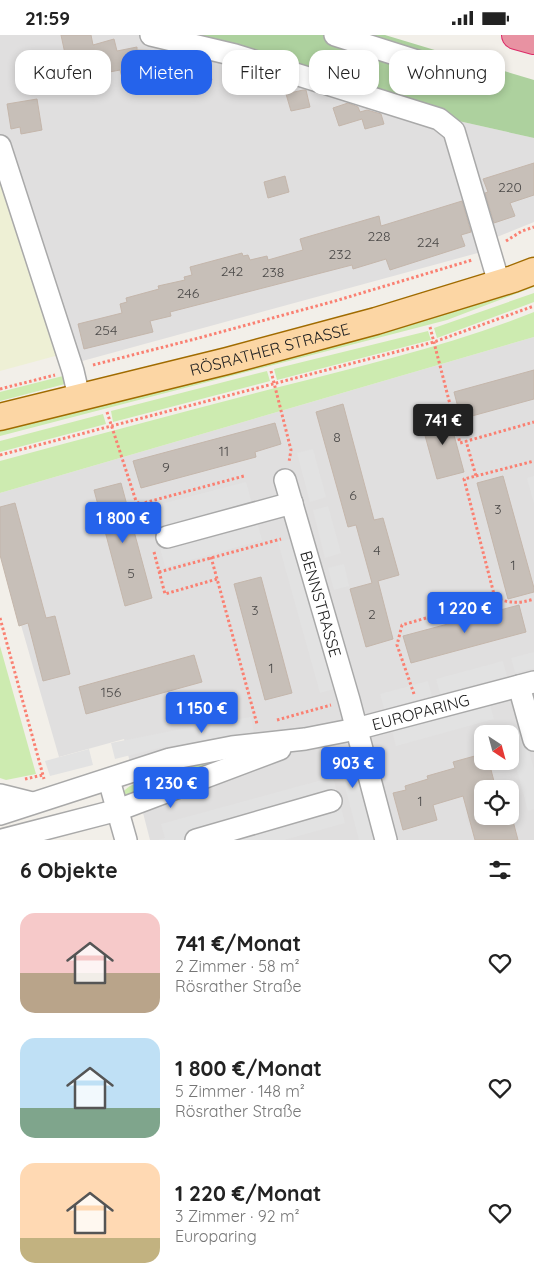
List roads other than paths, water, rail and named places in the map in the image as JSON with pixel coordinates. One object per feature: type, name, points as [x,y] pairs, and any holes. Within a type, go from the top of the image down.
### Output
[{"type":"highway","points":[[516,35],[534,40]]},
{"type":"main road","name":"RÖSRATHER STRASSE","points":[[0,417],[227,361],[376,321],[534,271]]},
{"type":"street","points":[[151,35],[235,55],[440,119],[454,131],[499,283]]},
{"type":"street","points":[[335,35],[389,52]]},
{"type":"street","points":[[0,146],[73,371],[79,397]]},
{"type":"street","name":"BENNSTRASSE","points":[[286,480],[349,700],[386,840]]},
{"type":"street","points":[[159,539],[292,503]]},
{"type":"street","points":[[527,684],[534,740]]},
{"type":"street","name":"EUROPARING","points":[[0,814],[179,757],[232,747],[306,739],[356,729],[527,684]]},
{"type":"street","name":"EUROPARING","points":[[2,840],[28,836],[118,810],[306,739]]},
{"type":"street","points":[[109,780],[126,840]]},
{"type":"street","points":[[0,795],[42,801]]},
{"type":"street","points":[[196,840],[331,801]]}]
